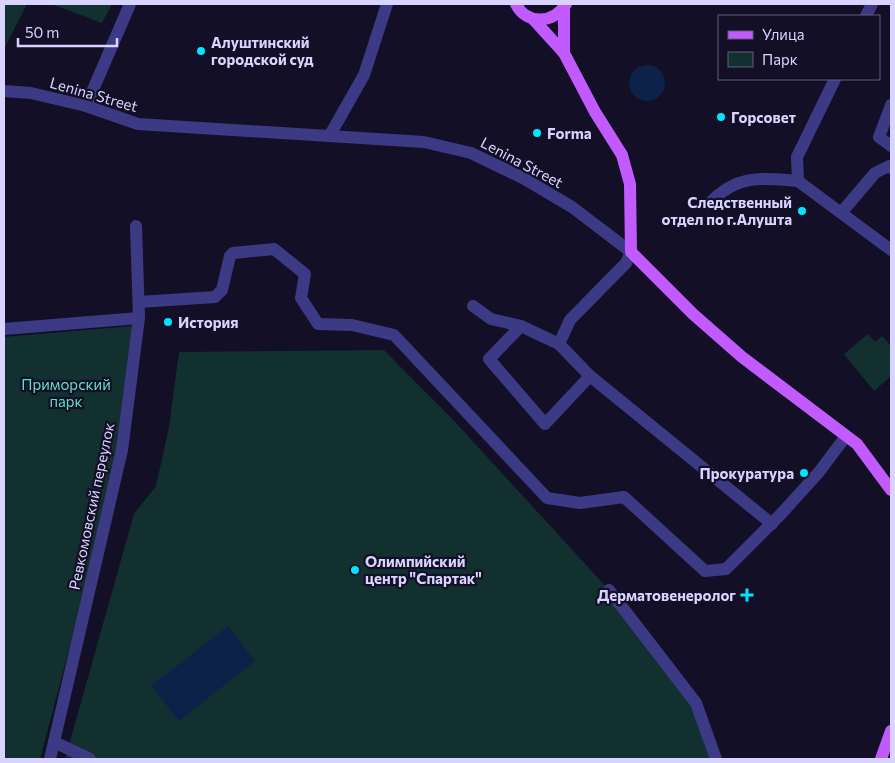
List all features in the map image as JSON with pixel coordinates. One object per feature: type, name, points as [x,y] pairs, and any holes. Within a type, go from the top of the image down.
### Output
[{"type":"main road","points":[[516,4],[524,15],[534,20],[564,53],[595,112],[622,155],[630,184],[631,252]]},
{"type":"main road","points":[[534,20],[546,20],[556,15],[565,5]]},
{"type":"main road","points":[[564,53],[565,5]]},
{"type":"main road","name":"Lenina Street","points":[[631,252],[693,314],[742,357],[857,444],[891,490]]},
{"type":"main road","points":[[881,759],[889,743],[891,731]]},
{"type":"street","points":[[86,106],[130,4]]},
{"type":"street","points":[[330,135],[364,75],[387,4]]},
{"type":"street","points":[[798,181],[797,157],[835,80]]},
{"type":"street","name":"Lenina Street","points":[[4,91],[31,93],[86,106],[138,124],[330,135],[368,140],[424,142],[471,153],[523,178],[572,207],[631,252]]},
{"type":"street","points":[[891,105],[879,137],[891,146]]},
{"type":"street","points":[[841,213],[875,173],[889,166],[891,168]]},
{"type":"street","points":[[709,204],[722,190],[741,182],[765,177],[798,181],[891,250]]},
{"type":"street","name":"Ревкомовский переулок","points":[[50,759],[122,450],[139,318],[136,226]]},
{"type":"street","points":[[139,302],[215,296],[222,290],[230,256],[234,252],[274,249],[305,274],[300,298],[318,324],[352,325],[394,335],[547,498],[580,503],[624,497],[705,571],[726,569],[772,524],[819,472],[846,436]]},
{"type":"street","points":[[559,344],[570,320],[626,263],[631,252]]},
{"type":"street","points":[[473,306],[491,319],[521,326],[559,344],[590,376],[772,524]]},
{"type":"street","points":[[4,329],[139,318]]},
{"type":"street","points":[[521,326],[489,359],[545,424],[590,376]]},
{"type":"street","points":[[609,590],[696,703],[716,759]]},
{"type":"street","points":[[54,742],[90,759]]},
{"type":"green space","points":[[4,4],[27,4],[4,49]]},
{"type":"green space","points":[[51,4],[112,4],[102,23]]},
{"type":"green space","name":"Приморский парк","points":[[133,326],[122,450],[40,759],[4,759],[4,337]]},
{"type":"green space","points":[[868,334],[875,342],[882,336],[891,346],[891,376],[874,391],[844,354]]},
{"type":"green space","name":"Олимпийский центр \"Спартак\"","points":[[384,350],[455,422],[609,590],[696,703],[720,759],[65,759],[134,514],[156,486],[169,427],[179,352]]},
{"type":"water","points":[[647,65],[659,71],[665,83],[659,95],[647,101],[635,95],[629,83],[635,71]]},
{"type":"water","points":[[228,626],[255,661],[179,721],[151,686]]},
{"type":"place","name":"Алуштинский городской суд","points":[[201,51]]},
{"type":"place","name":"Горсовет","points":[[721,117]]},
{"type":"place","name":"Forma","points":[[537,133]]},
{"type":"place","name":"Следственный отдел по г.Алушта","points":[[802,211]]},
{"type":"place","name":"История","points":[[168,322]]},
{"type":"place","name":"Прокуратура","points":[[804,473]]},
{"type":"place","name":"Олимпийский центр \"Спартак\"","points":[[355,570]]},
{"type":"place","name":"Дерматовенеролог","points":[[747,595]]}]
